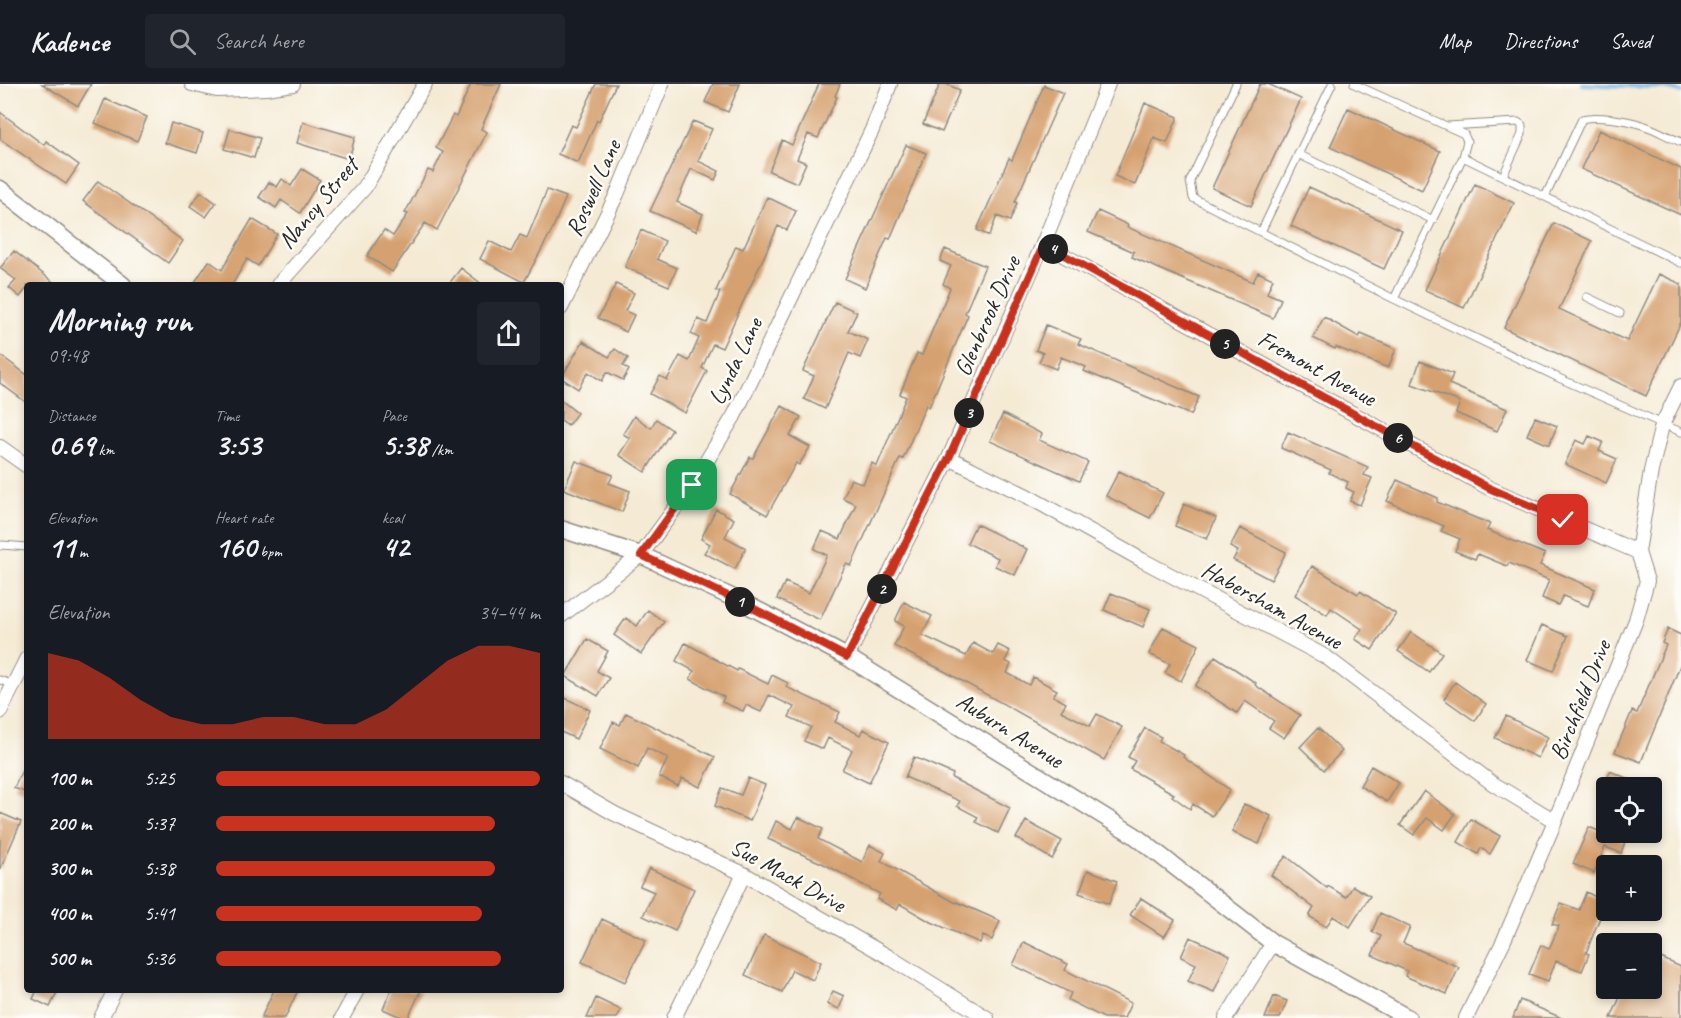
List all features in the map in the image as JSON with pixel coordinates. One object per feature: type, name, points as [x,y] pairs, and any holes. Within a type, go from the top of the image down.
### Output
[{"type":"street","points":[[192,84],[217,90],[266,88],[293,84]]},
{"type":"street","name":"Nancy Street","points":[[281,282],[365,187],[425,84]]},
{"type":"street","name":"Roswell Lane","points":[[564,302],[617,194],[662,84]]},
{"type":"street","name":"Lynda Lane","points":[[564,614],[641,555],[692,485],[734,416],[872,130],[890,84]]},
{"type":"street","name":"Glenbrook Drive","points":[[847,657],[949,458],[1044,244],[1108,84]]},
{"type":"street","points":[[0,189],[119,282]]},
{"type":"street","name":"Fremont Avenue","points":[[1044,244],[1489,488],[1638,552]]},
{"type":"street","name":"Birchfield Drive","points":[[1466,1018],[1504,940],[1555,821],[1636,620],[1647,581],[1638,552],[1651,471],[1662,425],[1681,386]]},
{"type":"street","points":[[0,447],[24,464]]},
{"type":"street","name":"Habersham Avenue","points":[[949,458],[1027,496],[1142,560],[1326,657],[1492,783],[1555,821]]},
{"type":"street","name":"Auburn Avenue","points":[[564,530],[641,555],[741,602],[847,657],[1134,835],[1273,943],[1408,1018]]},
{"type":"street","points":[[0,712],[7,683],[24,662]]},
{"type":"street","name":"Sue Mack Drive","points":[[564,785],[615,814],[744,874],[889,957],[987,1018]]},
{"type":"street","points":[[674,1018],[744,874]]},
{"type":"street","points":[[1226,1018],[1273,943]]},
{"type":"street","points":[[101,1018],[114,993]]},
{"type":"street","points":[[342,1018],[355,993]]},
{"type":"lane","points":[[1236,84],[1190,181],[1192,198],[1561,379],[1681,432]]},
{"type":"lane","points":[[1260,232],[1332,84]]},
{"type":"lane","points":[[1354,84],[1464,135],[1467,141],[1463,157],[1394,299]]},
{"type":"lane","points":[[1545,196],[1582,119],[1588,117],[1641,124],[1681,142]]},
{"type":"lane","points":[[1445,126],[1518,122],[1522,125],[1522,134],[1503,176]]},
{"type":"lane","points":[[1298,154],[1433,220]]},
{"type":"lane","points":[[1463,157],[1681,263]]},
{"type":"lane","points":[[1587,297],[1620,314]]},
{"type":"lane","points":[[0,546],[24,547]]},
{"type":"building","points":[[42,84],[91,84],[78,106]]},
{"type":"building","points":[[471,84],[501,84],[481,129],[487,132],[437,230],[425,223],[392,272],[367,256],[384,230],[393,236],[408,214],[405,213],[428,170],[433,172],[443,152],[436,148],[453,115],[456,117]]},
{"type":"building","points":[[596,84],[616,84],[578,163],[558,154],[571,125],[576,127]]},
{"type":"building","points":[[713,84],[740,84],[728,112],[705,102]]},
{"type":"building","points":[[819,84],[840,84],[835,96],[837,97],[818,138],[808,134],[797,159],[806,163],[797,183],[769,171],[782,140],[792,145]]},
{"type":"building","points":[[940,84],[960,90],[942,132],[923,124]]},
{"type":"building","points":[[1260,84],[1268,84],[1301,99],[1251,206],[1212,188]]},
{"type":"building","points":[[1044,85],[1063,93],[1015,202],[1017,203],[1010,221],[997,216],[989,236],[977,230],[1009,158],[1012,160]]},
{"type":"building","points":[[105,99],[147,117],[137,141],[95,123]]},
{"type":"building","points":[[1145,103],[1178,117],[1167,143],[1154,138],[1135,185],[1115,176]]},
{"type":"building","points":[[1348,108],[1440,151],[1422,190],[1330,147]]},
{"type":"building","points":[[0,112],[44,145],[46,141],[79,165],[66,184],[0,139]]},
{"type":"building","points":[[693,121],[712,129],[698,161],[719,171],[715,180],[691,169],[677,202],[703,214],[696,231],[650,211]]},
{"type":"building","points":[[303,122],[355,137],[349,159],[297,143]]},
{"type":"building","points":[[171,123],[203,133],[197,153],[165,143]]},
{"type":"building","points":[[230,129],[260,138],[254,158],[224,149]]},
{"type":"building","points":[[1599,130],[1681,169],[1681,215],[1581,169]]},
{"type":"building","points":[[906,145],[926,153],[890,239],[887,238],[865,288],[845,279]]},
{"type":"building","points":[[302,169],[320,180],[300,213],[281,200],[276,208],[259,197],[269,182],[277,187],[282,179],[291,186]]},
{"type":"building","points":[[98,181],[183,241],[168,263],[83,201]]},
{"type":"building","points":[[1475,184],[1514,203],[1464,308],[1425,290]]},
{"type":"building","points":[[1309,187],[1402,230],[1384,269],[1291,226]]},
{"type":"building","points":[[547,190],[566,197],[552,230],[524,282],[480,259],[489,241],[511,252],[520,235],[527,238]]},
{"type":"building","points":[[201,192],[216,203],[206,217],[190,206]]},
{"type":"building","points":[[767,197],[796,211],[787,230],[778,226],[722,348],[713,344],[702,368],[707,371],[685,413],[650,394],[660,376],[667,380],[680,356],[689,361],[699,338],[691,334],[698,319],[707,323],[720,292],[716,291],[736,246],[743,249]]},
{"type":"building","points":[[1098,211],[1128,225],[1127,227],[1253,282],[1258,272],[1273,279],[1267,293],[1281,299],[1273,318],[1132,257],[1134,252],[1088,232]]},
{"type":"building","points":[[252,219],[277,234],[258,266],[247,259],[234,282],[195,282],[209,261],[222,270]]},
{"type":"building","points":[[1554,223],[1592,241],[1559,309],[1627,341],[1659,274],[1681,284],[1681,322],[1646,396],[1504,328]]},
{"type":"building","points":[[641,230],[665,241],[657,259],[677,268],[669,286],[625,267]]},
{"type":"building","points":[[945,249],[985,266],[965,313],[968,315],[929,407],[926,405],[903,459],[900,458],[851,566],[846,564],[820,620],[777,599],[785,582],[809,593],[827,555],[814,549],[822,531],[840,539],[856,504],[843,498],[851,479],[863,484],[872,463],[877,466],[906,397],[900,394],[917,353],[922,355],[950,288],[943,284],[951,266],[940,261]]},
{"type":"building","points":[[14,251],[53,282],[24,282],[24,292],[20,297],[9,288],[16,280],[0,268]]},
{"type":"building","points":[[461,268],[479,282],[450,282]]},
{"type":"building","points":[[616,284],[634,293],[625,311],[634,315],[626,332],[598,318]]},
{"type":"building","points":[[835,302],[857,312],[848,331],[868,340],[860,358],[849,353],[825,409],[804,399],[814,376],[803,371]]},
{"type":"building","points":[[1324,317],[1359,337],[1361,334],[1396,349],[1388,368],[1336,347],[1335,349],[1313,338]]},
{"type":"building","points":[[1046,325],[1081,339],[1078,344],[1199,397],[1191,415],[1084,371],[1086,367],[1061,357],[1056,369],[1039,362],[1043,353],[1036,350]]},
{"type":"building","points":[[583,341],[609,357],[615,349],[628,358],[623,366],[629,370],[623,380],[607,372],[602,381],[588,372],[578,389],[564,380],[564,373]]},
{"type":"building","points":[[0,355],[24,373],[24,401],[0,383]]},
{"type":"building","points":[[1420,361],[1453,374],[1449,384],[1507,409],[1497,431],[1456,413],[1460,402],[1412,384]]},
{"type":"building","points":[[564,402],[577,413],[568,425],[564,422]]},
{"type":"building","points":[[782,406],[801,417],[790,436],[810,447],[799,465],[796,463],[767,515],[730,494]]},
{"type":"building","points":[[1003,414],[1042,434],[1039,440],[1088,462],[1079,481],[990,441]]},
{"type":"building","points":[[634,416],[651,428],[656,419],[672,430],[645,472],[619,455],[630,438],[623,434]]},
{"type":"building","points":[[1535,417],[1557,426],[1549,445],[1527,435]]},
{"type":"building","points":[[1288,432],[1368,467],[1364,475],[1372,478],[1360,505],[1350,501],[1354,492],[1346,488],[1348,482],[1329,473],[1331,470],[1281,448]]},
{"type":"building","points":[[1589,436],[1603,442],[1599,451],[1617,459],[1606,483],[1565,464],[1576,440],[1585,444]]},
{"type":"building","points":[[576,461],[613,475],[609,483],[630,491],[622,512],[564,489]]},
{"type":"building","points":[[1119,471],[1163,493],[1150,518],[1106,496]]},
{"type":"building","points":[[1397,480],[1438,498],[1437,502],[1490,524],[1487,530],[1545,554],[1540,565],[1595,589],[1588,606],[1563,596],[1558,605],[1542,598],[1549,580],[1509,563],[1507,566],[1478,554],[1475,559],[1455,551],[1460,539],[1441,531],[1444,526],[1387,501]]},
{"type":"building","points":[[1184,504],[1216,518],[1207,539],[1175,526]]},
{"type":"building","points":[[716,509],[734,519],[725,537],[746,548],[735,569],[704,553],[710,544],[701,539]]},
{"type":"building","points":[[976,524],[1027,549],[1015,575],[995,566],[998,558],[967,543]]},
{"type":"building","points":[[1240,528],[1286,552],[1271,580],[1233,560],[1238,551],[1230,547]]},
{"type":"building","points":[[1312,566],[1358,594],[1360,591],[1396,614],[1372,650],[1355,639],[1362,629],[1331,608],[1327,615],[1295,595]]},
{"type":"building","points":[[1111,593],[1150,609],[1143,627],[1104,610]]},
{"type":"building","points":[[904,602],[932,616],[922,635],[966,656],[973,643],[993,654],[998,645],[1010,651],[1005,661],[1011,664],[1007,673],[1029,685],[1033,677],[1057,690],[1053,696],[1066,703],[1061,711],[1090,726],[1097,714],[1122,727],[1104,760],[946,672],[894,646],[904,626],[895,621]]},
{"type":"building","points":[[648,610],[664,622],[641,654],[614,635],[626,618],[637,626]]},
{"type":"building","points":[[1542,625],[1568,636],[1553,671],[1527,660]]},
{"type":"building","points":[[1163,627],[1199,645],[1181,681],[1165,673],[1170,664],[1149,654]]},
{"type":"building","points":[[1668,629],[1681,635],[1681,663],[1641,762],[1615,752],[1632,711],[1637,713],[1666,645],[1662,643]]},
{"type":"building","points":[[1411,632],[1442,653],[1429,672],[1398,651]]},
{"type":"building","points":[[587,639],[608,651],[597,671],[609,678],[598,696],[565,676]]},
{"type":"building","points":[[685,643],[737,671],[738,669],[768,684],[772,675],[788,683],[786,687],[840,712],[835,722],[860,735],[863,729],[889,742],[869,783],[842,770],[852,750],[828,738],[823,749],[804,741],[811,727],[789,717],[794,707],[769,695],[761,712],[746,705],[743,711],[722,702],[724,697],[690,679],[694,671],[676,661]]},
{"type":"building","points":[[1215,656],[1300,715],[1284,738],[1269,728],[1274,721],[1245,701],[1237,713],[1195,686]]},
{"type":"building","points":[[1455,682],[1486,704],[1475,721],[1444,699]]},
{"type":"building","points":[[564,697],[590,710],[576,739],[564,733]]},
{"type":"building","points":[[626,713],[715,757],[700,787],[682,778],[678,786],[659,777],[668,758],[647,748],[638,768],[600,749],[613,722],[620,725]]},
{"type":"building","points":[[1506,716],[1548,737],[1538,758],[1495,738]]},
{"type":"building","points":[[1145,728],[1161,737],[1159,741],[1184,755],[1183,757],[1230,790],[1212,816],[1193,804],[1190,809],[1172,796],[1174,794],[1130,769],[1135,761],[1128,757]]},
{"type":"building","points":[[1318,728],[1342,751],[1324,770],[1300,747]]},
{"type":"building","points":[[914,757],[953,774],[952,778],[1010,808],[998,833],[976,822],[978,817],[957,806],[960,801],[905,777]]},
{"type":"building","points":[[24,766],[24,792],[14,788]]},
{"type":"building","points":[[1371,766],[1399,783],[1387,802],[1360,786]]},
{"type":"building","points":[[1610,771],[1624,777],[1608,777]]},
{"type":"building","points":[[748,778],[765,785],[750,821],[715,806],[722,788],[741,795]]},
{"type":"building","points":[[1424,791],[1455,814],[1444,830],[1427,818],[1414,835],[1400,825]]},
{"type":"building","points":[[1244,804],[1271,816],[1259,844],[1232,832]]},
{"type":"building","points":[[0,813],[21,822],[0,870]]},
{"type":"building","points":[[798,817],[823,829],[818,839],[862,862],[870,845],[885,853],[881,861],[956,903],[1000,921],[992,940],[983,936],[980,943],[929,921],[900,904],[897,910],[877,899],[880,894],[826,865],[768,839],[776,821],[792,829]]},
{"type":"building","points":[[1471,819],[1500,836],[1490,854],[1481,848],[1478,854],[1458,842]]},
{"type":"building","points":[[1026,821],[1062,841],[1052,859],[1016,838]]},
{"type":"building","points":[[1589,827],[1596,830],[1596,843],[1625,843],[1621,853],[1605,847],[1602,855],[1596,855],[1594,873],[1573,864]]},
{"type":"building","points":[[1286,856],[1327,888],[1328,886],[1346,897],[1353,886],[1370,896],[1350,927],[1333,916],[1326,927],[1309,916],[1314,908],[1271,875]]},
{"type":"building","points":[[649,868],[694,889],[675,931],[643,916],[654,892],[640,886]]},
{"type":"building","points":[[1088,870],[1117,881],[1109,904],[1079,893]]},
{"type":"building","points":[[1586,892],[1596,897],[1596,921],[1599,921],[1586,953],[1589,954],[1582,971],[1556,961],[1548,981],[1529,974],[1541,945],[1549,949],[1559,926],[1552,924],[1561,903],[1579,910]]},
{"type":"building","points":[[1141,898],[1175,920],[1164,937],[1130,915]]},
{"type":"building","points":[[1380,913],[1410,927],[1403,943],[1459,967],[1447,994],[1405,976],[1407,971],[1372,955],[1381,936],[1372,932]]},
{"type":"building","points":[[602,919],[646,940],[625,982],[582,962]]},
{"type":"building","points":[[764,935],[821,962],[813,980],[792,970],[782,992],[745,975]]},
{"type":"building","points":[[1190,937],[1230,955],[1214,992],[1188,981],[1196,964],[1181,957]]},
{"type":"building","points":[[1024,942],[1068,964],[1065,970],[1131,1003],[1124,1018],[1104,1018],[1068,1000],[1071,993],[1013,965]]},
{"type":"building","points":[[1662,958],[1681,967],[1681,1018],[1611,1018],[1619,999],[1662,999]]},
{"type":"building","points":[[833,991],[844,996],[839,1009],[827,1004]]},
{"type":"building","points":[[36,993],[57,993],[50,1007],[33,999]]},
{"type":"building","points":[[273,993],[297,993],[285,1018],[261,1018]]},
{"type":"building","points":[[390,993],[420,993],[408,1018],[383,1009]]},
{"type":"building","points":[[1274,996],[1287,1001],[1280,1018],[1265,1018]]},
{"type":"building","points":[[596,998],[621,1010],[617,1018],[587,1018]]},
{"type":"building","points":[[1520,1000],[1562,1018],[1513,1018]]},
{"type":"waterway","points":[[1582,84],[1665,88],[1681,92]]},
{"type":"route","points":[[692,485],[641,555],[741,602],[847,657],[949,458],[1044,244],[1489,488],[1563,520]]}]
